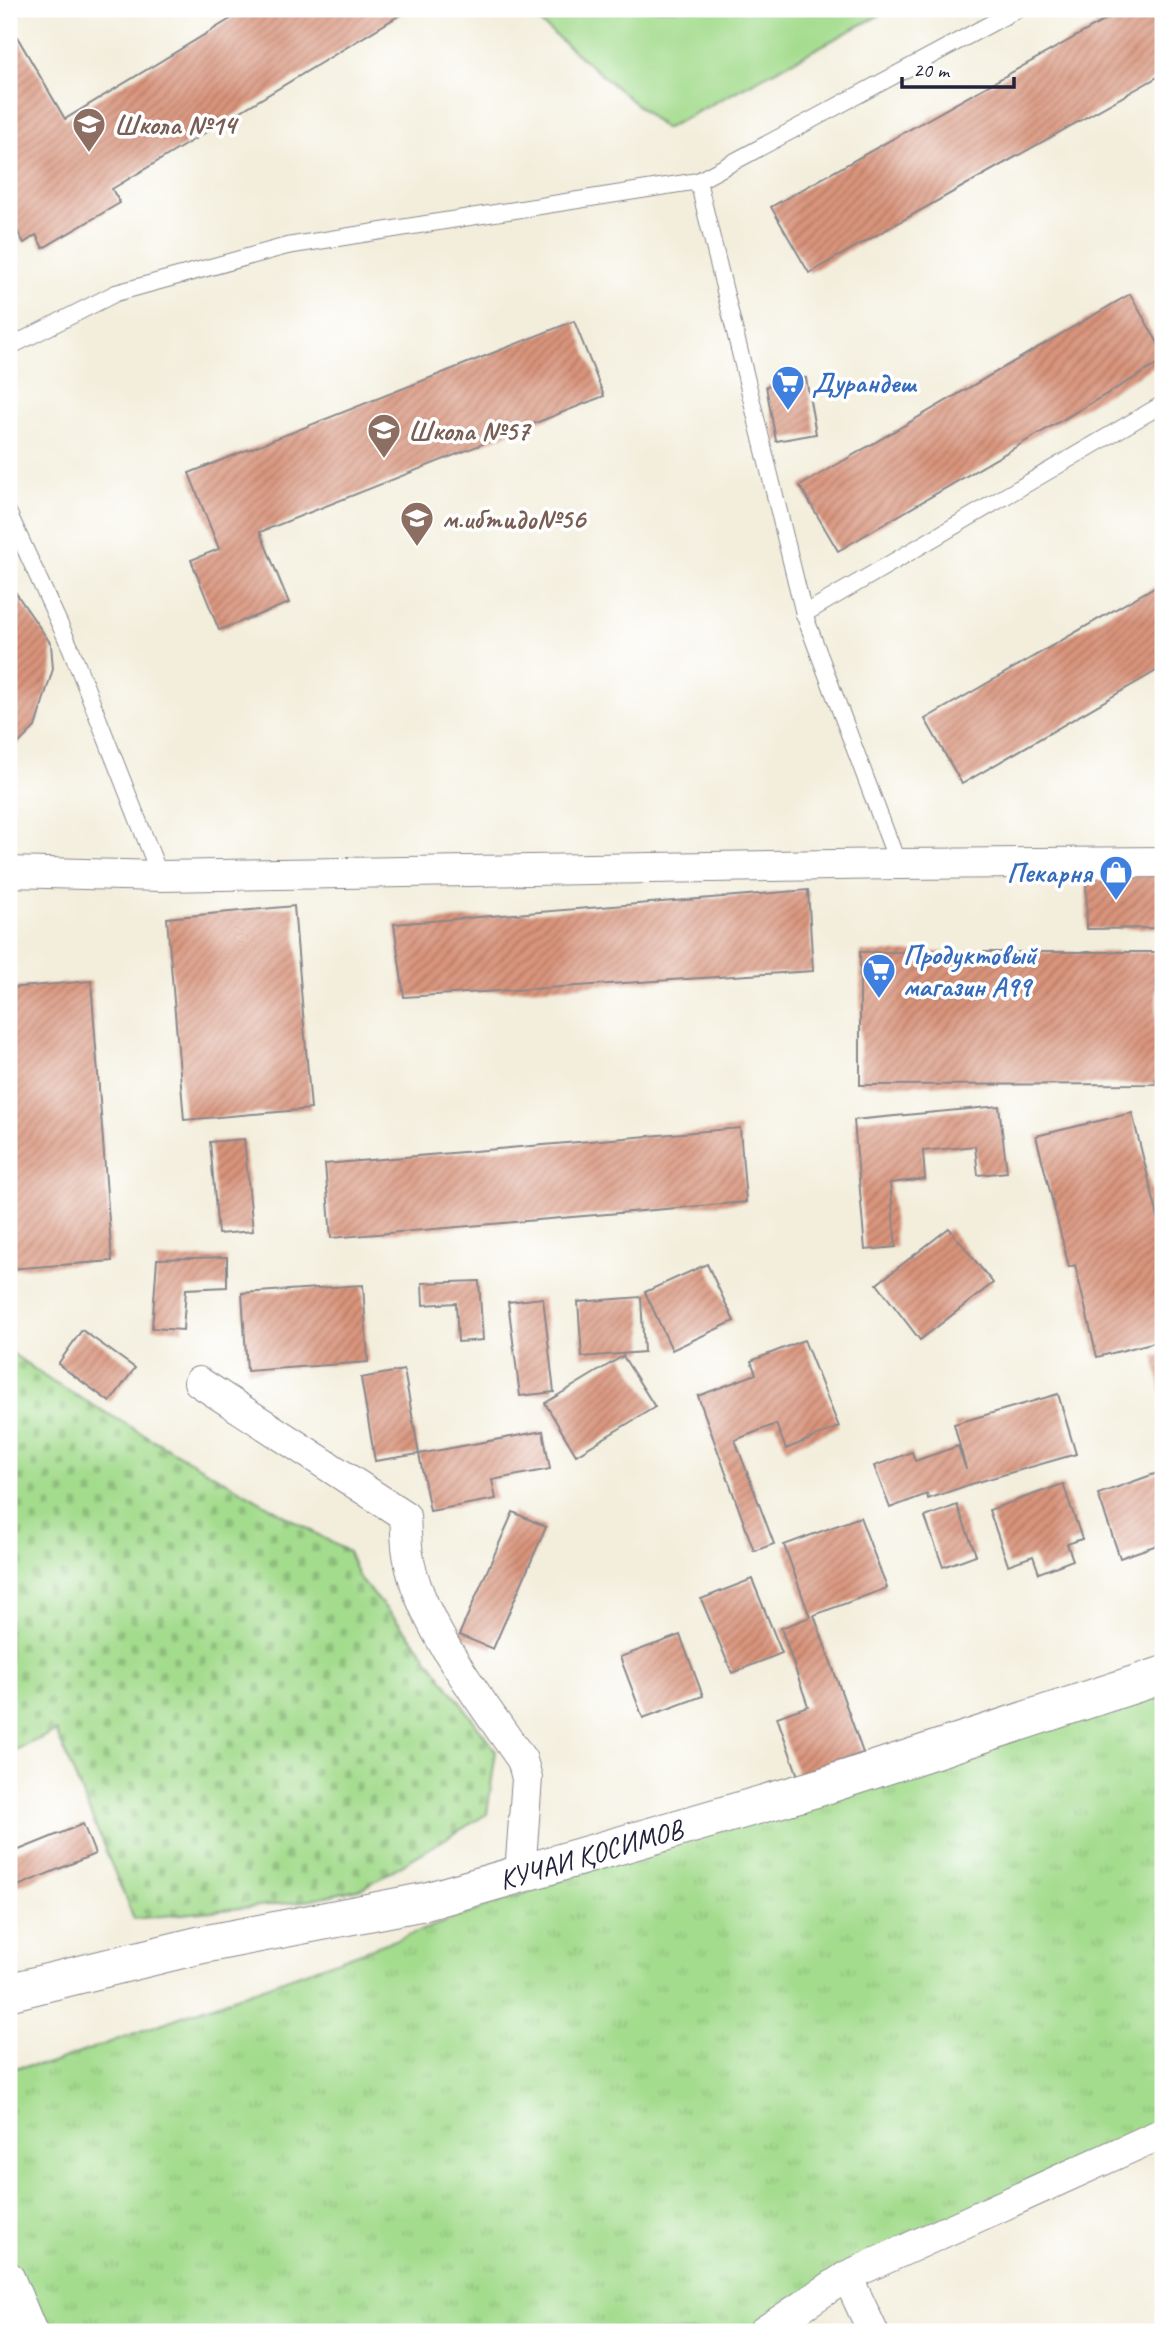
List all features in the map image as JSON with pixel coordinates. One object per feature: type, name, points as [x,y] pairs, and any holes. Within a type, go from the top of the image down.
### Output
[{"type":"street","points":[[9,873],[160,876],[1163,862]]},
{"type":"street","points":[[199,1382],[405,1516],[408,1555],[416,1585],[441,1640],[522,1760],[527,1778],[520,1874]]},
{"type":"street","name":"КУЧАИ ҚОСИМОВ","points":[[9,1992],[200,1945],[427,1901],[821,1787],[1163,1675]]},
{"type":"street","points":[[763,2332],[847,2276],[1163,2133]]},
{"type":"street","points":[[847,2276],[873,2332]]},
{"type":"street","points":[[9,2277],[32,2332]]},
{"type":"lane","points":[[9,347],[116,293],[287,246],[698,181],[1018,9]]},
{"type":"lane","points":[[698,181],[804,614],[898,864]]},
{"type":"lane","points":[[804,614],[1163,404]]},
{"type":"lane","points":[[9,514],[71,649],[160,876]]},
{"type":"green space","points":[[530,9],[891,9],[665,129],[535,18]]},
{"type":"green space","points":[[9,1351],[51,1381],[348,1552],[359,1578],[417,1644],[496,1751],[487,1814],[363,1888],[298,1902],[134,1919],[56,1731],[9,1753]]},
{"type":"green space","points":[[1163,1682],[1163,2127],[865,2270],[776,2332],[9,2332],[9,2068],[49,2064],[821,1787]]},
{"type":"building","points":[[9,9],[26,9],[9,18]]},
{"type":"building","name":"Школа №14","points":[[247,9],[403,9],[405,12],[112,189],[120,203],[43,248],[36,235],[24,243],[9,217],[9,23],[65,119]]},
{"type":"building","points":[[1125,9],[1163,9],[1163,74],[809,273],[771,207]]},
{"type":"building","points":[[1130,294],[1163,352],[1163,361],[838,551],[800,486]]},
{"type":"building","points":[[574,321],[604,396],[260,532],[289,603],[219,630],[191,560],[219,549],[189,473]]},
{"type":"building","points":[[806,378],[816,434],[776,441],[766,386]]},
{"type":"building","points":[[1163,582],[1163,667],[962,784],[925,719]]},
{"type":"building","points":[[9,583],[51,644],[53,669],[35,727],[9,753]]},
{"type":"building","points":[[1163,870],[1163,928],[1087,929],[1086,871]]},
{"type":"building","points":[[808,890],[813,971],[404,997],[394,924]]},
{"type":"building","points":[[294,906],[311,1109],[184,1120],[167,918]]},
{"type":"building","points":[[860,952],[1157,952],[1156,1084],[860,1085]]},
{"type":"building","points":[[91,981],[112,1261],[9,1269],[9,988]]},
{"type":"building","points":[[999,1106],[1007,1172],[978,1175],[975,1146],[923,1151],[925,1179],[890,1183],[896,1247],[865,1250],[854,1120]]},
{"type":"building","points":[[1132,1113],[1163,1237],[1163,1340],[1097,1357],[1075,1265],[1069,1267],[1036,1136]]},
{"type":"building","points":[[740,1128],[746,1202],[331,1238],[325,1164]]},
{"type":"building","points":[[244,1139],[253,1231],[218,1234],[210,1142]]},
{"type":"building","points":[[949,1228],[993,1283],[920,1340],[877,1284]]},
{"type":"building","points":[[227,1257],[227,1287],[186,1289],[183,1330],[152,1328],[157,1259]]},
{"type":"building","points":[[707,1264],[734,1321],[672,1350],[645,1292]]},
{"type":"building","points":[[479,1281],[483,1340],[458,1342],[456,1303],[423,1305],[422,1283]]},
{"type":"building","points":[[363,1285],[368,1362],[247,1371],[242,1293]]},
{"type":"building","points":[[641,1297],[644,1352],[582,1357],[578,1302]]},
{"type":"building","points":[[543,1298],[554,1392],[520,1396],[508,1302]]},
{"type":"building","points":[[82,1330],[135,1368],[110,1402],[58,1364]]},
{"type":"building","points":[[804,1340],[839,1427],[786,1449],[776,1424],[735,1440],[774,1544],[754,1551],[698,1396],[756,1374],[751,1361]]},
{"type":"building","points":[[1163,1354],[1163,1396],[1162,1396],[1154,1356]]},
{"type":"building","points":[[623,1356],[655,1407],[576,1455],[545,1403]]},
{"type":"building","points":[[404,1370],[419,1454],[375,1461],[361,1378]]},
{"type":"building","points":[[1058,1394],[1076,1454],[928,1499],[927,1494],[890,1508],[874,1466],[912,1452],[915,1461],[958,1446],[966,1469],[954,1424]]},
{"type":"building","points":[[543,1431],[550,1469],[492,1480],[496,1499],[430,1511],[419,1454]]},
{"type":"building","points":[[1163,1471],[1163,1543],[1120,1558],[1098,1494]]},
{"type":"building","points":[[1063,1484],[1082,1539],[1067,1544],[1073,1560],[1039,1573],[1033,1556],[1008,1565],[989,1510]]},
{"type":"building","points":[[957,1505],[976,1555],[943,1567],[925,1517]]},
{"type":"building","points":[[513,1512],[546,1527],[493,1649],[459,1635]]},
{"type":"building","points":[[860,1517],[887,1588],[814,1615],[863,1753],[798,1776],[777,1717],[808,1706],[781,1628],[810,1617],[784,1545]]},
{"type":"building","points":[[752,1579],[782,1653],[732,1673],[701,1599]]},
{"type":"building","points":[[680,1635],[703,1696],[643,1718],[620,1657]]},
{"type":"building","points":[[83,1824],[95,1854],[18,1886],[9,1864],[9,1854]]},
{"type":"place","name":"Школа №14","points":[[89,154]]},
{"type":"place","name":"Дурандеш","points":[[788,412]]},
{"type":"place","name":"Школа №57","points":[[384,460]]},
{"type":"place","name":"м.ибтидо№56","points":[[417,548]]},
{"type":"place","name":"Пекарня","points":[[1116,902]]},
{"type":"place","name":"Продуктовый магазин А99","points":[[879,1000]]}]
